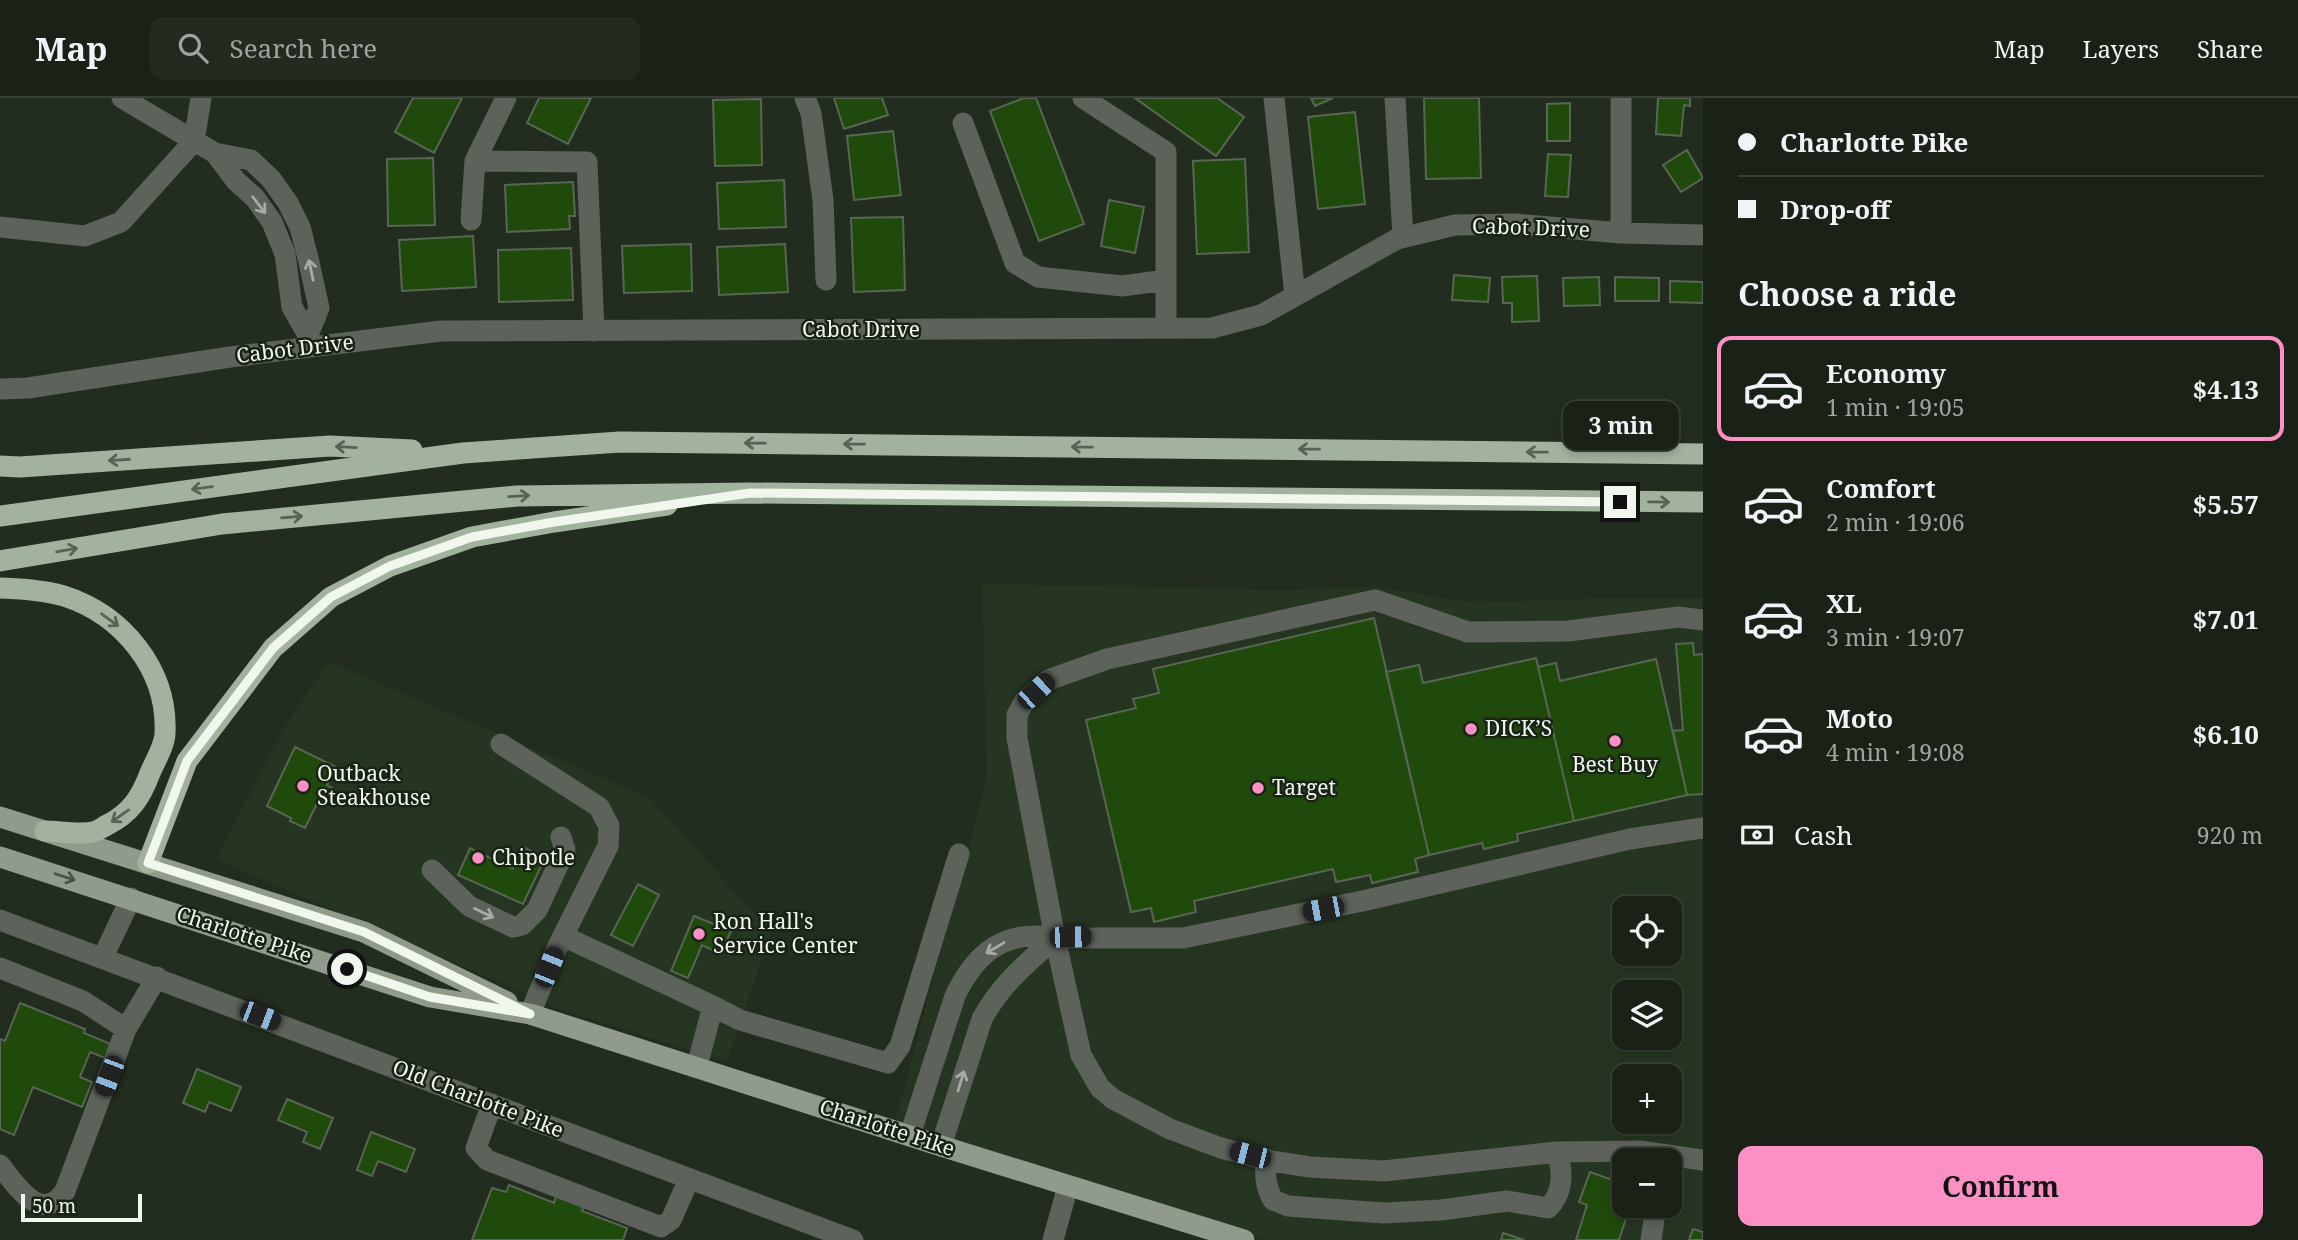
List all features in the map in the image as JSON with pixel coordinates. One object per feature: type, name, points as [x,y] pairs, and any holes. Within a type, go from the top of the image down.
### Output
[{"type":"highway","points":[[0,516],[463,453],[620,442],[1703,454]]},
{"type":"highway","points":[[0,466],[19,467],[330,446],[463,453]]},
{"type":"highway","points":[[148,863],[187,761],[273,648],[331,597],[390,566],[472,537],[750,493]]},
{"type":"highway","points":[[0,561],[222,524],[517,496],[750,493],[1703,502]]},
{"type":"highway","points":[[0,587],[64,596],[100,613],[119,627],[138,648],[154,672],[161,696],[165,735],[145,788],[134,806],[118,820],[93,832],[45,831]]},
{"type":"main road","name":"Charlotte Pike","points":[[0,817],[364,932],[530,1014]]},
{"type":"main road","name":"Charlotte Pike","points":[[0,857],[430,997],[530,1014],[1244,1240]]},
{"type":"main road","points":[[131,898],[148,863]]},
{"type":"street","points":[[122,98],[215,153],[250,160],[271,179],[288,203],[300,227],[319,308],[309,341]]},
{"type":"street","points":[[0,227],[85,236],[121,222],[194,141],[201,98]]},
{"type":"street","points":[[471,220],[475,161],[506,98]]},
{"type":"street","points":[[805,98],[811,113],[824,200],[827,280]]},
{"type":"street","points":[[1083,98],[1166,152],[1166,328]]},
{"type":"street","points":[[1275,98],[1295,296]]},
{"type":"street","points":[[1395,98],[1403,237]]},
{"type":"street","points":[[1620,98],[1621,233]]},
{"type":"street","points":[[963,123],[1015,263],[1038,277],[1122,286],[1166,280]]},
{"type":"street","points":[[475,161],[587,162],[594,331]]},
{"type":"street","name":"Cabot Drive","points":[[0,389],[28,388],[309,341],[442,331],[1212,328],[1261,315],[1403,237],[1455,225],[1515,224],[1621,233],[1703,235]]},
{"type":"street","points":[[1612,1151],[1557,1152],[1384,1171],[1310,1167],[1221,1148],[1170,1129],[1113,1099],[1100,1088],[1081,1055],[1055,939],[1017,738],[1017,715],[1024,702],[1048,680],[1107,659],[1375,600],[1468,632],[1568,631],[1678,617],[1703,620]]},
{"type":"street","points":[[501,744],[599,807],[609,826],[608,846],[563,936],[530,1014]]},
{"type":"street","points":[[910,1135],[955,996],[964,978],[986,952],[1011,938],[1035,935],[1055,939],[1183,938],[1367,900],[1630,839],[1703,828]]},
{"type":"street","points":[[432,870],[469,906],[513,927],[522,925],[537,910],[565,850],[561,836]]},
{"type":"street","points":[[563,936],[740,1020],[888,1063],[900,1046],[959,854]]},
{"type":"street","points":[[103,957],[131,898]]},
{"type":"street","name":"Old Charlotte Pike","points":[[0,920],[850,1240]]},
{"type":"street","points":[[942,1146],[982,1019],[989,1005],[1009,979],[1055,939]]},
{"type":"street","points":[[0,968],[83,1001],[126,1029]]},
{"type":"street","points":[[0,1165],[26,1197],[37,1203],[59,1201],[126,1029],[157,977]]},
{"type":"street","points":[[697,1066],[713,1006]]},
{"type":"street","points":[[492,1104],[476,1148],[487,1160],[661,1227],[671,1220],[688,1179]]},
{"type":"street","points":[[1266,1159],[1265,1179],[1273,1200],[1289,1206],[1384,1213],[1441,1210],[1507,1201],[1548,1208],[1555,1202],[1563,1171],[1557,1152]]},
{"type":"street","points":[[1682,1158],[1703,1160]]},
{"type":"street","points":[[1053,1240],[1068,1186]]},
{"type":"street","points":[[1651,1240],[1654,1218]]},
{"type":"shaded area","points":[[982,584],[1281,590],[1376,587],[1474,603],[1703,598],[1703,1240],[1269,1240],[895,1122],[987,777]]},
{"type":"shaded area","points":[[329,662],[651,799],[771,932],[727,1062],[560,1009],[216,859],[286,724]]},
{"type":"building","points":[[413,98],[462,98],[434,153],[395,132]]},
{"type":"building","points":[[539,98],[591,98],[568,144],[527,123]]},
{"type":"building","points":[[834,98],[882,98],[888,115],[844,129]]},
{"type":"building","points":[[1024,98],[1036,98],[1084,224],[1039,241],[990,111]]},
{"type":"building","points":[[1135,98],[1217,98],[1244,117],[1216,156]]},
{"type":"building","points":[[1311,98],[1333,98],[1315,106]]},
{"type":"building","points":[[1424,98],[1479,98],[1481,178],[1426,179]]},
{"type":"building","points":[[1658,98],[1690,98],[1690,106],[1684,105],[1681,136],[1656,134]]},
{"type":"building","points":[[761,99],[762,165],[715,166],[713,100]]},
{"type":"building","points":[[1570,103],[1570,141],[1547,141],[1547,104]]},
{"type":"building","points":[[1355,112],[1365,204],[1318,209],[1308,117]]},
{"type":"building","points":[[893,131],[901,195],[854,200],[847,136]]},
{"type":"building","points":[[1687,150],[1703,178],[1681,192],[1663,165]]},
{"type":"building","points":[[1548,154],[1571,155],[1568,197],[1545,196]]},
{"type":"building","points":[[433,158],[435,225],[388,226],[387,159]]},
{"type":"building","points":[[1245,159],[1249,252],[1197,254],[1193,161]]},
{"type":"building","points":[[784,180],[786,227],[719,229],[717,183]]},
{"type":"building","points":[[573,182],[575,216],[569,216],[570,229],[507,232],[505,185]]},
{"type":"building","points":[[1109,200],[1144,207],[1135,253],[1101,246]]},
{"type":"building","points":[[903,217],[905,290],[854,292],[851,218]]},
{"type":"building","points":[[473,236],[476,287],[402,291],[399,240]]},
{"type":"building","points":[[691,244],[692,291],[624,293],[622,246]]},
{"type":"building","points":[[785,244],[788,292],[719,295],[717,247]]},
{"type":"building","points":[[571,248],[573,300],[499,302],[498,250]]},
{"type":"building","points":[[1454,275],[1490,278],[1488,302],[1452,300]]},
{"type":"building","points":[[1537,276],[1539,321],[1512,322],[1512,303],[1503,303],[1502,277]]},
{"type":"building","points":[[1599,277],[1600,305],[1564,306],[1563,278]]},
{"type":"building","points":[[1615,277],[1659,278],[1659,301],[1615,301]]},
{"type":"building","points":[[1670,281],[1703,282],[1703,303],[1670,302]]},
{"type":"building","name":"Target","points":[[1374,618],[1429,855],[1415,859],[1418,872],[1372,883],[1370,875],[1336,882],[1333,869],[1194,901],[1196,912],[1154,922],[1151,908],[1131,912],[1086,720],[1136,708],[1133,699],[1159,693],[1153,669]]},
{"type":"building","points":[[1693,643],[1694,655],[1703,654],[1703,794],[1687,795],[1673,731],[1683,730],[1676,644]]},
{"type":"building","points":[[1536,658],[1574,821],[1517,834],[1518,841],[1484,849],[1482,843],[1429,855],[1386,672],[1419,665],[1423,683]]},
{"type":"building","points":[[1656,659],[1687,795],[1574,821],[1538,667],[1556,663],[1560,681]]},
{"type":"building","name":"Outback Steakhouse","points":[[295,747],[336,767],[327,785],[332,788],[328,796],[322,793],[305,828],[267,806]]},
{"type":"building","points":[[523,847],[545,858],[523,904],[458,875],[470,848],[513,869]]},
{"type":"building","points":[[638,884],[659,895],[633,946],[611,935]]},
{"type":"building","points":[[694,916],[731,931],[721,954],[702,945],[688,978],[671,971]]},
{"type":"building","points":[[20,1003],[85,1029],[84,1033],[113,1045],[108,1059],[90,1052],[80,1077],[92,1082],[82,1107],[33,1087],[14,1135],[0,1129],[0,1039],[5,1041]]},
{"type":"building","points":[[197,1069],[241,1087],[231,1111],[209,1102],[205,1112],[183,1103]]},
{"type":"building","points":[[287,1099],[333,1118],[320,1149],[303,1142],[307,1132],[278,1120]]},
{"type":"building","points":[[371,1132],[415,1149],[406,1172],[378,1161],[372,1176],[357,1170]]},
{"type":"building","points":[[1590,1172],[1612,1180],[1612,1218],[1626,1218],[1619,1240],[1576,1240],[1587,1205],[1579,1202]]},
{"type":"building","points":[[509,1185],[554,1203],[556,1196],[584,1207],[582,1211],[627,1228],[623,1240],[472,1240],[492,1188],[506,1192]]},
{"type":"building","points":[[1693,1229],[1703,1232],[1703,1240],[1689,1240]]},
{"type":"building","points":[[1503,1233],[1524,1240],[1501,1240]]},
{"type":"place","name":"DICK’S","points":[[1471,729]]},
{"type":"place","name":"Best Buy","points":[[1615,741]]},
{"type":"place","name":"Outback Steakhouse","points":[[303,786]]},
{"type":"place","name":"Target","points":[[1258,788]]},
{"type":"place","name":"Chipotle","points":[[478,858]]},
{"type":"place","name":"Ron Hall's Service Center","points":[[699,934]]},
{"type":"route","points":[[347,969],[430,997],[530,1014],[364,932],[148,863],[187,761],[273,648],[331,597],[390,566],[472,537],[750,493],[1620,502]]}]
